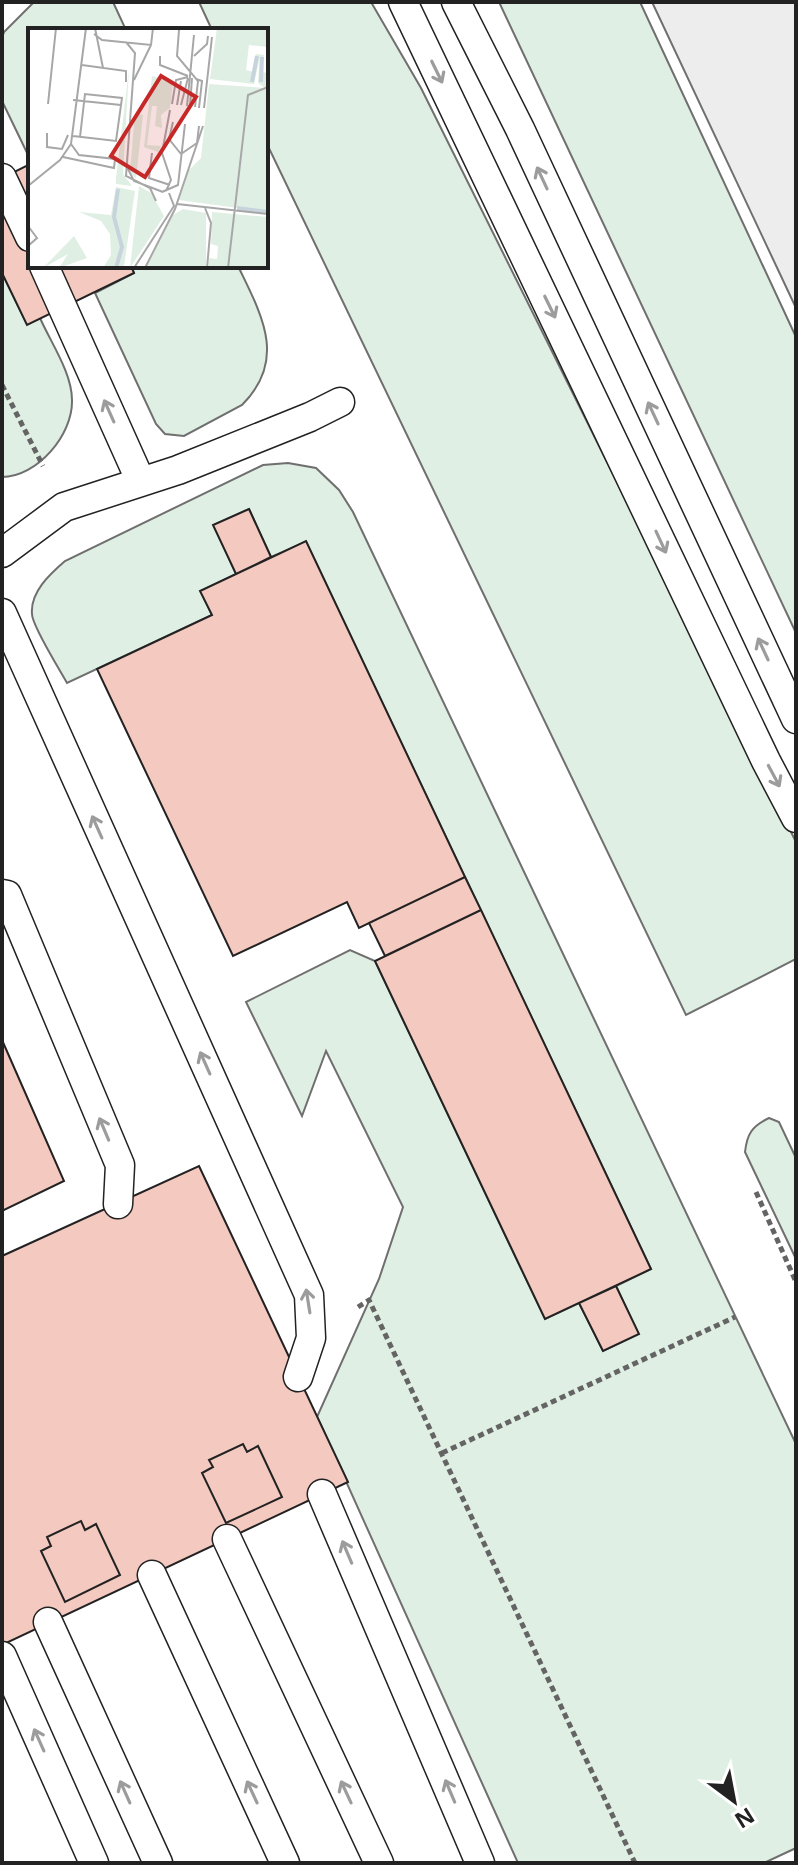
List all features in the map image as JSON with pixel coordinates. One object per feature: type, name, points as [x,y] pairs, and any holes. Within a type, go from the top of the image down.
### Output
[{"type":"lane","points":[[403,2],[759,747],[796,818]]},
{"type":"lane","points":[[456,2],[520,129],[796,719]]},
{"type":"lane","points":[[2,178],[28,233]]},
{"type":"lane","points":[[45,268],[141,482]]},
{"type":"lane","points":[[2,553],[64,507],[141,482],[296,423],[340,402]]},
{"type":"lane","points":[[2,613],[309,1295],[311,1338],[298,1377]]},
{"type":"lane","points":[[2,894],[7,895],[120,1165],[118,1204]]},
{"type":"lane","points":[[322,1494],[480,1863]]},
{"type":"lane","points":[[227,1539],[379,1863]]},
{"type":"lane","points":[[152,1575],[285,1863]]},
{"type":"lane","points":[[48,1622],[158,1863]]},
{"type":"lane","points":[[2,1656],[94,1863]]},
{"type":"path","points":[[2,385],[44,468]]},
{"type":"path","points":[[756,1192],[796,1282]]},
{"type":"path","points":[[369,1300],[635,1863]]},
{"type":"path","points":[[442,1453],[735,1317]]},
{"type":"green space","points":[[34,2],[113,2],[125,28],[28,28],[28,155],[2,101],[4,32]]},
{"type":"green space","points":[[199,2],[371,2],[421,88],[796,842],[796,959],[686,1015],[268,146],[268,28],[211,28]]},
{"type":"green space","points":[[499,2],[640,2],[796,337],[796,633]]},
{"type":"green space","points":[[132,268],[239,268],[262,319],[267,353],[264,371],[256,388],[242,405],[184,436],[165,434],[156,424],[95,293],[134,273]]},
{"type":"green space","points":[[2,273],[27,324],[40,318],[65,369],[72,400],[66,427],[50,452],[28,470],[2,477]]},
{"type":"green space","points":[[288,463],[316,468],[339,490],[353,512],[796,1444],[796,1848],[764,1863],[518,1863],[317,1417],[379,1279],[403,1207],[326,1051],[302,1116],[246,1002],[350,950],[375,961],[545,1319],[579,1303],[603,1351],[638,1334],[616,1286],[651,1269],[306,542],[271,557],[249,509],[214,525],[236,574],[201,591],[212,615],[67,683],[33,620],[34,598],[47,578],[65,561],[263,465]]},
{"type":"green space","points":[[769,1118],[779,1122],[796,1158],[796,1259],[745,1152],[751,1131]]},
{"type":"shaded area","points":[[652,2],[796,2],[796,308]]},
{"type":"building","points":[[28,165],[28,268],[132,268],[134,273],[27,325],[2,273],[2,178]]},
{"type":"building","points":[[249,509],[271,557],[236,574],[213,525]]},
{"type":"building","points":[[306,541],[465,877],[359,928],[347,902],[233,956],[97,669],[212,615],[200,591]]},
{"type":"building","points":[[465,877],[481,910],[385,956],[369,923]]},
{"type":"building","points":[[481,910],[651,1269],[545,1319],[375,961]]},
{"type":"building","points":[[2,1040],[64,1181],[2,1211]]},
{"type":"building","points":[[199,1166],[348,1482],[2,1645],[2,1256]]},
{"type":"building","points":[[616,1286],[639,1334],[603,1351],[579,1303]]},
{"type":"building","points":[[243,1444],[247,1452],[258,1446],[282,1497],[226,1523],[202,1473],[213,1467],[209,1460]]},
{"type":"building","points":[[81,1521],[85,1530],[96,1524],[120,1575],[65,1602],[41,1551],[51,1546],[47,1537]]}]
